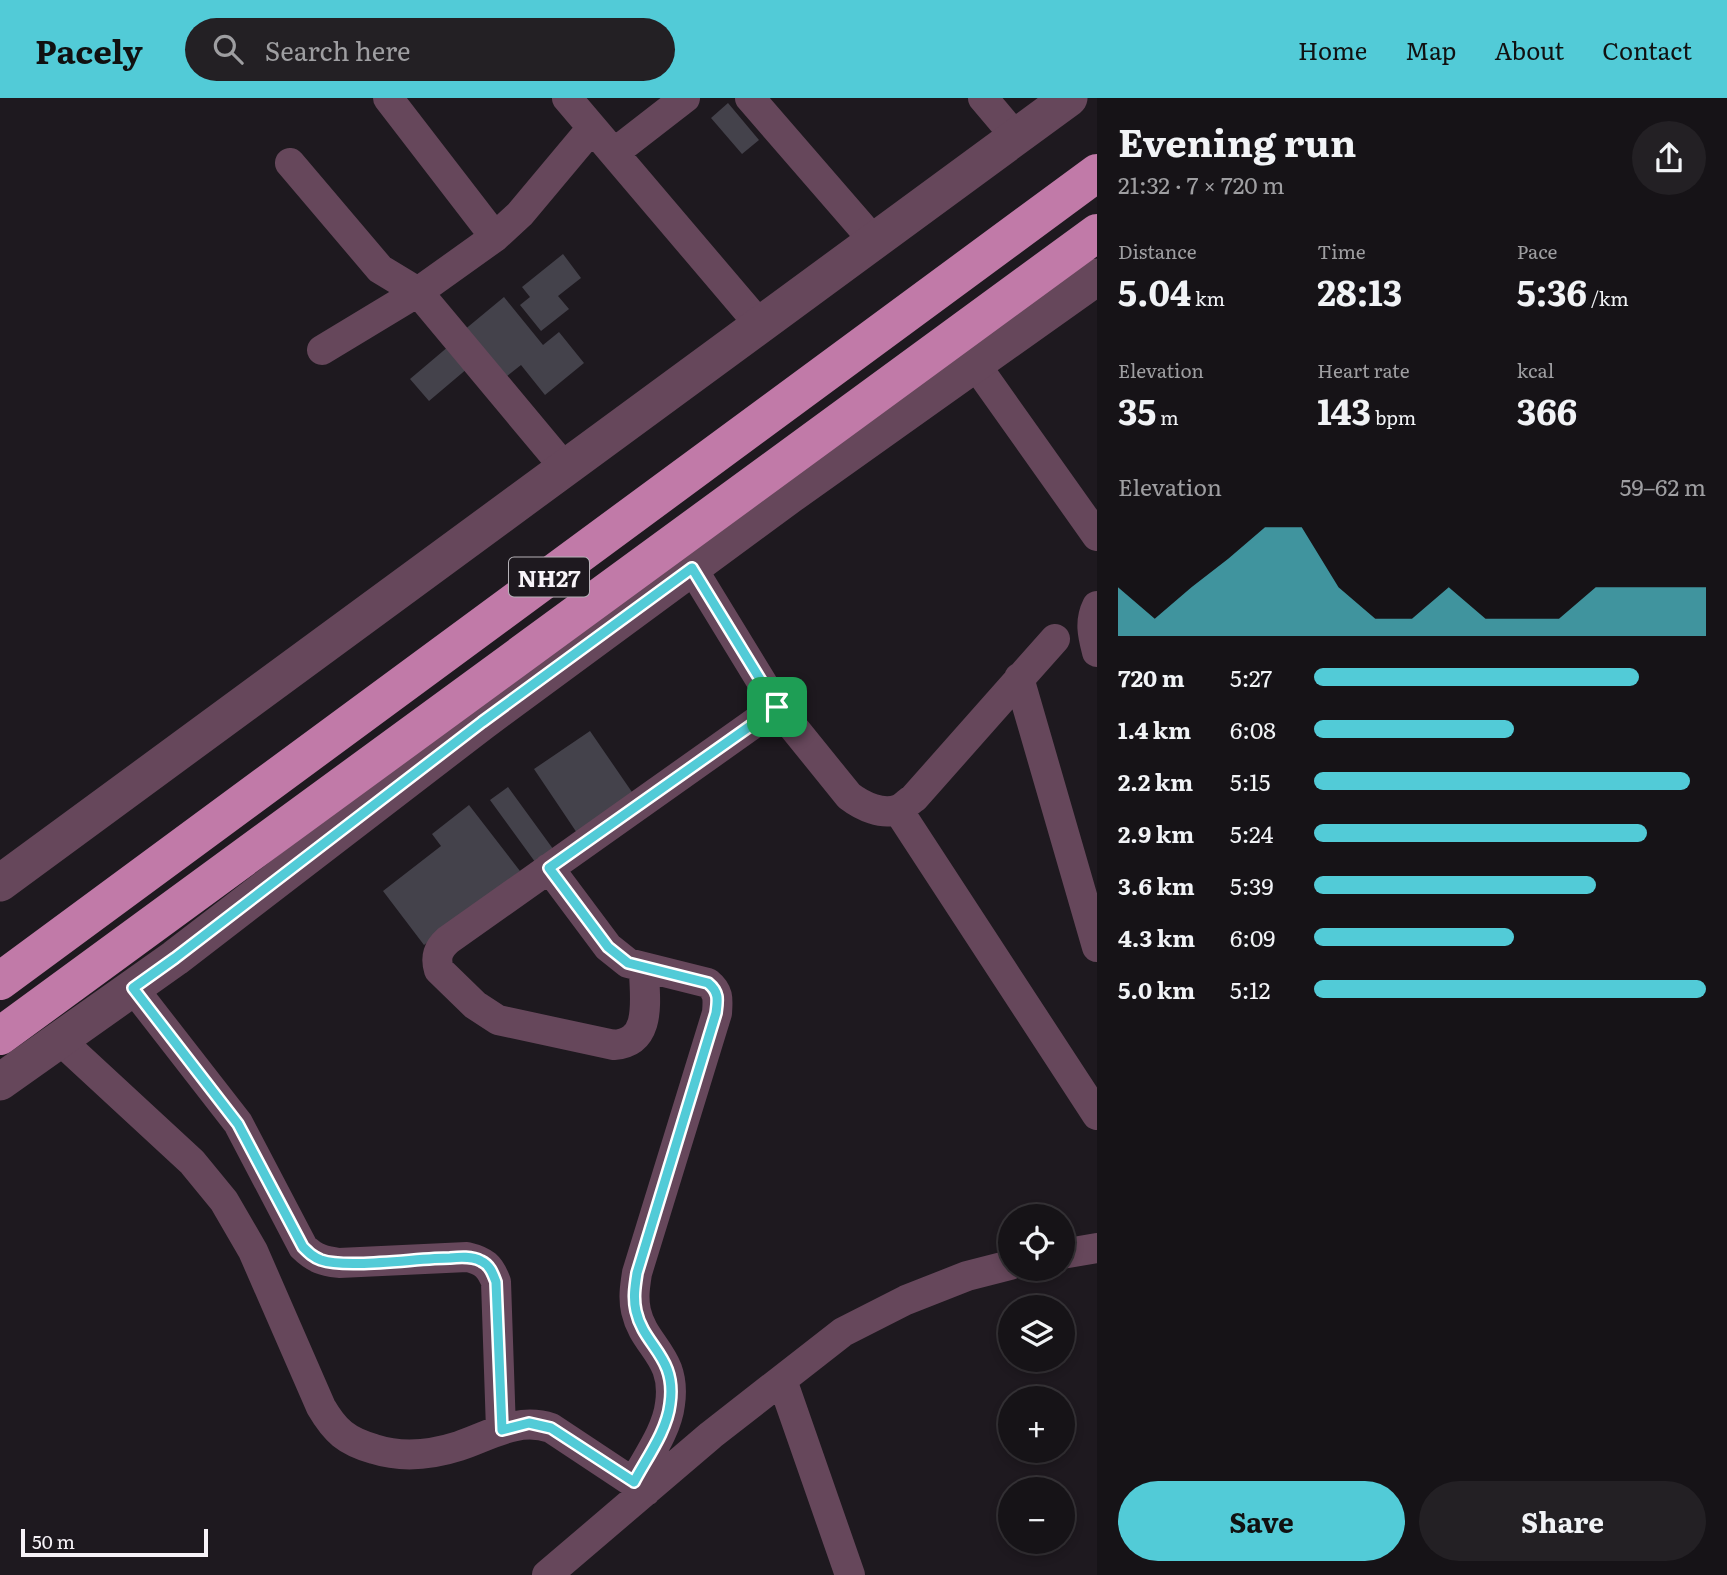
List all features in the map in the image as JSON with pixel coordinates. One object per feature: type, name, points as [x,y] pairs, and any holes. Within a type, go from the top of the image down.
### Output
[{"type":"highway","name":"NH27","points":[[0,981],[1097,173]]},
{"type":"highway","name":"NH27","points":[[0,1036],[1097,233]]},
{"type":"street","points":[[388,98],[495,237]]},
{"type":"street","points":[[567,98],[760,325]]},
{"type":"street","points":[[614,153],[685,98]]},
{"type":"street","points":[[750,98],[874,241]]},
{"type":"street","points":[[983,98],[1016,137]]},
{"type":"street","points":[[0,883],[1069,98]]},
{"type":"street","points":[[322,349],[418,292],[495,237],[520,214],[592,128]]},
{"type":"street","points":[[289,163],[380,269],[418,292],[565,468]]},
{"type":"street","points":[[0,1082],[175,958],[482,722],[1097,277]]},
{"type":"street","points":[[975,364],[1094,529]]},
{"type":"street","points":[[692,568],[777,707],[849,796],[860,805],[884,811],[898,810],[914,798],[1055,639]]},
{"type":"street","points":[[1097,606],[1093,625],[1097,652]]},
{"type":"street","points":[[1019,678],[1097,947]]},
{"type":"street","points":[[645,968],[644,1013],[639,1034],[630,1042],[614,1045],[498,1020],[475,1005],[439,970],[437,962],[441,946],[777,707]]},
{"type":"street","points":[[898,810],[1097,1115]]},
{"type":"street","points":[[549,868],[608,947],[628,963],[708,983],[716,989],[718,998],[716,1013],[637,1273],[634,1294],[636,1312],[668,1370],[672,1386],[670,1407],[640,1486]]},
{"type":"street","points":[[133,988],[238,1124],[303,1247],[311,1255],[322,1261],[340,1263],[467,1257],[481,1260],[490,1268],[496,1282],[502,1430]]},
{"type":"street","points":[[60,1040],[192,1162],[224,1201],[253,1251],[321,1406],[333,1426],[361,1446],[400,1455],[435,1452],[529,1423],[551,1428],[640,1486]]},
{"type":"street","points":[[1075,1252],[1097,1248]]},
{"type":"street","points":[[547,1575],[640,1486],[711,1435],[843,1332],[906,1300],[967,1276],[998,1268]]},
{"type":"street","points":[[782,1380],[850,1575]]},
{"type":"building","points":[[728,103],[759,140],[742,154],[711,118]]},
{"type":"building","points":[[563,254],[581,278],[558,296],[569,309],[541,331],[520,305],[530,297],[522,287]]},
{"type":"building","points":[[504,297],[543,345],[559,332],[584,363],[545,395],[521,365],[502,380],[463,331]]},
{"type":"building","points":[[449,346],[468,368],[429,401],[410,379]]},
{"type":"building","points":[[590,731],[634,795],[577,833],[534,769]]},
{"type":"building","points":[[508,787],[556,853],[538,866],[490,800]]},
{"type":"building","points":[[469,805],[520,871],[424,945],[383,891],[441,846],[432,834]]},
{"type":"route","points":[[692,568],[777,707],[549,868],[618,957],[645,968],[708,983],[716,989],[718,998],[716,1013],[637,1273],[634,1294],[636,1312],[668,1370],[672,1386],[670,1407],[662,1430],[634,1482],[551,1428],[529,1423],[502,1430],[496,1282],[490,1268],[481,1260],[467,1257],[340,1263],[322,1261],[311,1255],[303,1247],[252,1146],[222,1100],[133,988],[482,722],[692,568]]}]
